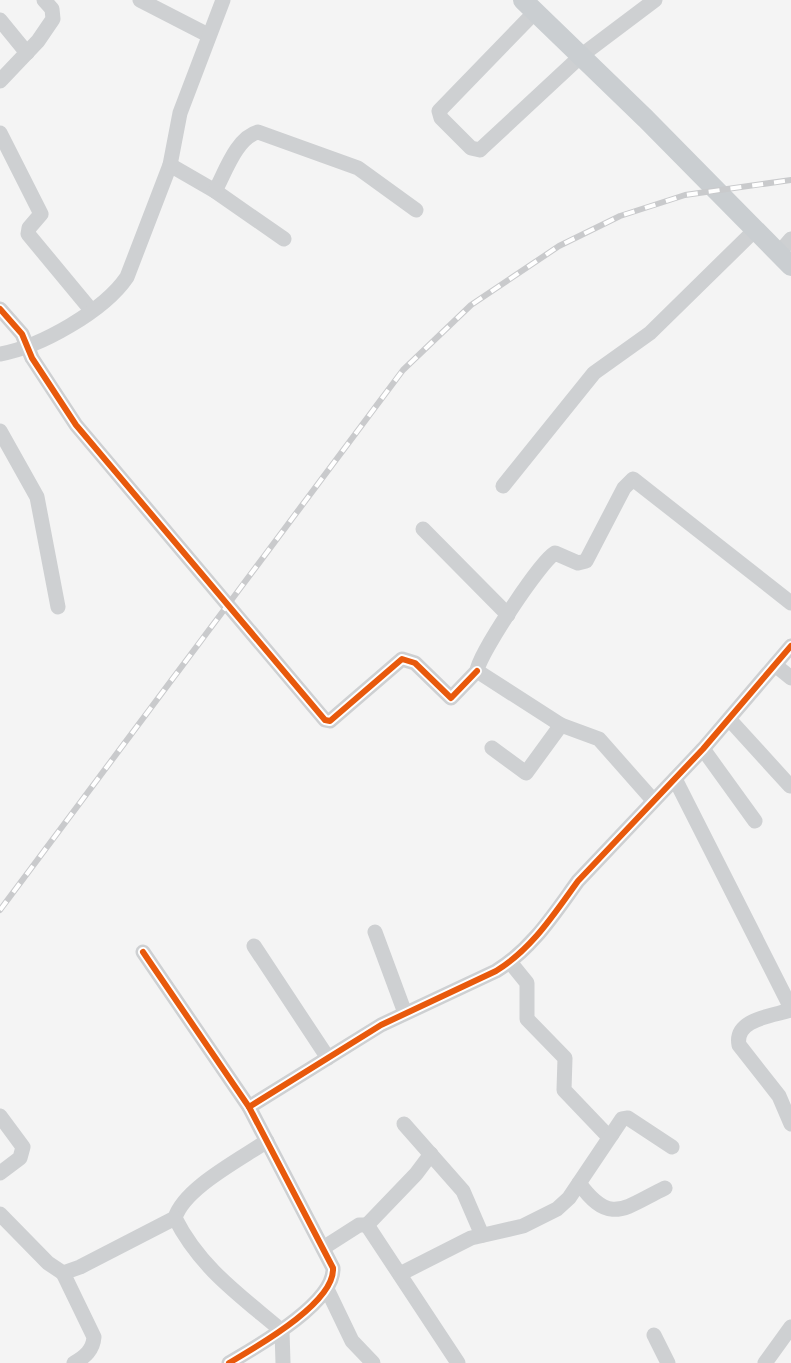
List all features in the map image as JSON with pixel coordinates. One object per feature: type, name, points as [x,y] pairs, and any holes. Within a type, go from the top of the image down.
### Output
[{"type":"main road","points":[[529,6],[582,55],[756,229],[787,252]]},
{"type":"street","points":[[0,81],[27,53],[53,19],[52,9],[44,0]]},
{"type":"street","points":[[140,0],[208,35]]},
{"type":"street","points":[[0,354],[28,348],[116,293],[128,277],[170,165],[180,113],[223,0]]},
{"type":"street","points":[[529,6],[439,111],[441,118],[471,148],[480,150],[582,55],[655,0]]},
{"type":"street","points":[[0,20],[27,53]]},
{"type":"street","points":[[215,191],[246,138],[258,132],[358,168],[416,210]]},
{"type":"street","points":[[0,133],[40,211],[40,217],[29,228],[28,234],[91,310]]},
{"type":"street","points":[[170,165],[215,191],[284,239]]},
{"type":"street","points":[[503,486],[594,373],[650,333],[756,229]]},
{"type":"street","points":[[0,309],[22,334],[28,348],[76,425],[325,720],[330,721],[390,666],[402,659],[415,663],[451,698],[477,671],[508,615],[553,554],[558,553],[578,563],[589,558],[624,488],[632,479],[638,481],[791,603]]},
{"type":"street","points":[[0,431],[37,497],[58,607]]},
{"type":"street","points":[[423,529],[508,615]]},
{"type":"street","points":[[249,1107],[405,1013],[496,971],[510,962],[546,926],[576,884],[652,800],[675,779],[791,646]]},
{"type":"street","points":[[775,665],[791,678]]},
{"type":"street","points":[[477,671],[561,725],[599,739],[652,800]]},
{"type":"street","points":[[729,719],[790,786]]},
{"type":"street","points":[[492,748],[526,773],[561,725]]},
{"type":"street","points":[[703,748],[755,821]]},
{"type":"street","points":[[675,779],[791,1009],[747,1024],[740,1031],[738,1038],[740,1045],[779,1096],[791,1124]]},
{"type":"street","points":[[375,932],[405,1013]]},
{"type":"street","points":[[254,946],[328,1058]]},
{"type":"street","points":[[143,952],[249,1107],[333,1268],[333,1276],[327,1289],[282,1330],[229,1363]]},
{"type":"street","points":[[510,962],[526,983],[527,1018],[565,1058],[564,1090],[602,1131],[612,1134]]},
{"type":"street","points":[[0,1116],[23,1147],[20,1158],[0,1173]]},
{"type":"street","points":[[400,1274],[482,1235],[523,1226],[543,1218],[569,1198],[612,1134],[618,1121],[628,1118],[672,1147]]},
{"type":"street","points":[[404,1124],[463,1191],[482,1235]]},
{"type":"street","points":[[63,1273],[80,1268],[175,1218],[178,1208],[193,1192],[267,1141]]},
{"type":"street","points":[[323,1248],[359,1226],[367,1225],[416,1174],[431,1154]]},
{"type":"street","points":[[579,1183],[592,1201],[606,1210],[622,1208],[665,1188]]},
{"type":"street","points":[[0,1214],[48,1263],[63,1273],[94,1337],[93,1346],[74,1363]]},
{"type":"street","points":[[175,1218],[198,1256],[219,1279],[282,1330],[283,1363]]},
{"type":"street","points":[[367,1225],[458,1363]]},
{"type":"street","points":[[327,1289],[352,1341],[373,1363]]},
{"type":"street","points":[[765,1363],[791,1327]]},
{"type":"street","points":[[654,1335],[668,1363]]},
{"type":"railway","points":[[0,910],[403,370],[471,305],[559,246],[620,216],[685,195],[791,180]]},
{"type":"cycle path","points":[[0,309],[22,334],[32,358],[76,425],[325,720],[330,721],[402,659],[415,663],[451,698],[477,671]]},
{"type":"cycle path","points":[[249,1107],[381,1025],[496,971],[521,952],[542,930],[578,881],[703,749],[791,646]]},
{"type":"cycle path","points":[[143,952],[249,1107],[333,1268],[330,1281],[308,1309],[292,1323],[229,1363]]}]
